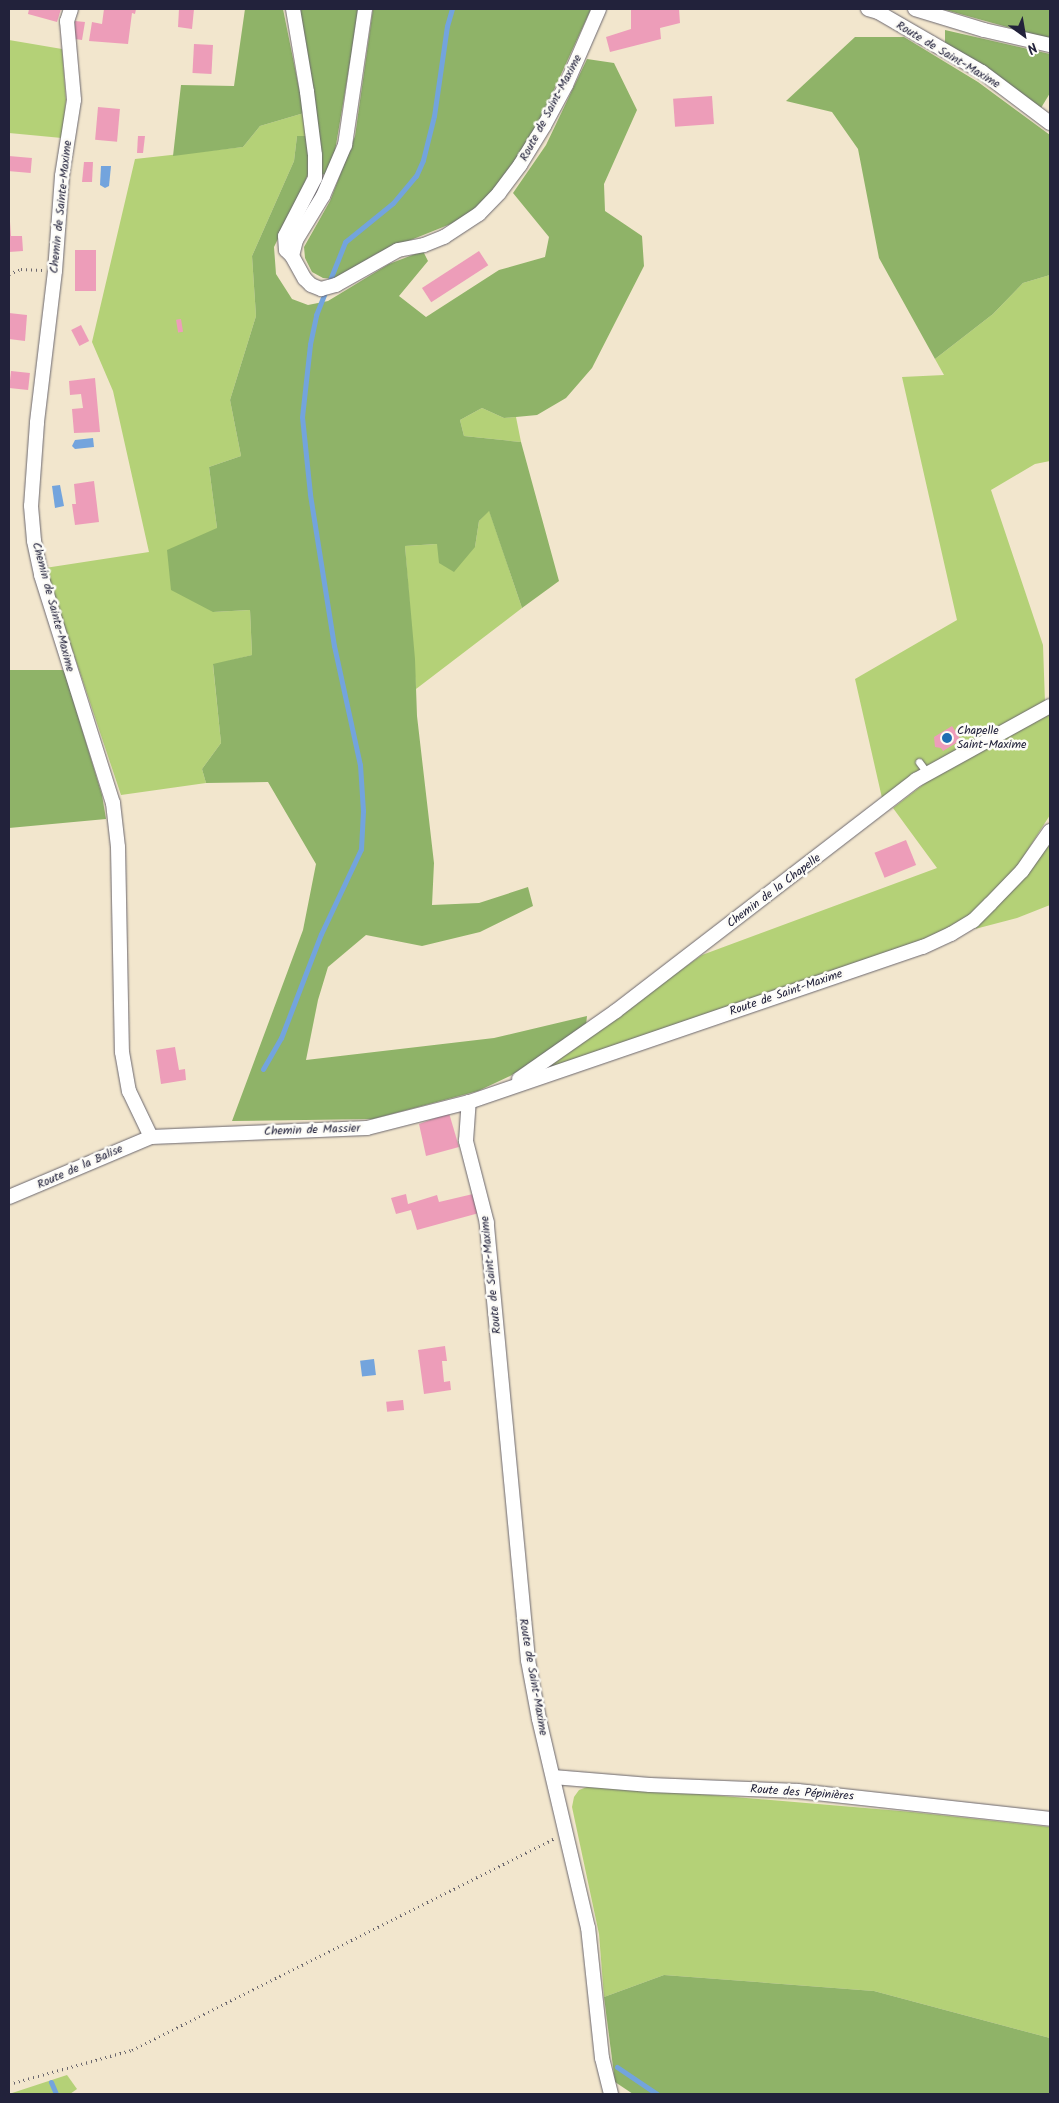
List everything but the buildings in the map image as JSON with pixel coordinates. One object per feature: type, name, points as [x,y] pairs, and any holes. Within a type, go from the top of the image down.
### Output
[{"type":"street","name":"Chemin de Sainte-Maxime","points":[[71,9],[67,21],[74,100],[62,176],[55,271],[32,469],[34,541],[58,631],[113,803],[118,847],[122,1052],[130,1091],[151,1136]]},
{"type":"street","points":[[292,256],[286,250],[285,236],[315,178],[307,92],[293,9]]},
{"type":"street","points":[[292,256],[296,240],[323,196],[344,145],[365,9]]},
{"type":"street","name":"Route de Saint-Maxime","points":[[292,256],[305,279],[311,285],[321,289],[336,285],[398,250],[424,245],[444,237],[469,222],[499,193],[520,166],[557,101],[579,57],[599,9]]},
{"type":"street","name":"Route de Saint-Maxime","points":[[868,9],[878,12],[982,72],[1050,123]]},
{"type":"street","points":[[916,9],[984,30],[1050,45]]},
{"type":"street","name":"Chemin de la Chapelle","points":[[506,1088],[616,1011],[916,780],[1050,706]]},
{"type":"street","name":"Route de Saint-Maxime","points":[[611,2094],[602,2058],[588,1928],[528,1660],[487,1223],[466,1141],[470,1102],[506,1088],[923,947],[951,934],[973,920],[997,898],[1022,871],[1050,831]]},
{"type":"street","name":"Chemin de Massier","points":[[151,1136],[367,1128],[470,1102]]},
{"type":"street","name":"Route de la Balise","points":[[9,1197],[151,1136]]},
{"type":"street","name":"Route des Pépinières","points":[[553,1777],[650,1785],[798,1791],[1050,1819]]},
{"type":"lane","points":[[919,762],[928,774]]},
{"type":"path","points":[[9,274],[21,269],[55,271]]},
{"type":"path","points":[[9,2084],[132,2050],[566,1833]]},
{"type":"green space","points":[[245,9],[283,9],[304,113],[260,126],[243,147],[173,156],[181,85],[234,86]]},
{"type":"green space","points":[[297,9],[359,9],[335,151],[326,174],[320,175],[318,126]]},
{"type":"green space","points":[[373,9],[591,9],[536,129],[510,171],[483,204],[463,219],[376,254],[335,279],[323,278],[312,272],[305,258],[304,247],[330,201],[355,136]]},
{"type":"green space","points":[[942,9],[1050,9],[1050,39]]},
{"type":"green space","points":[[945,30],[1050,54],[1050,93],[1041,108],[945,43]]},
{"type":"green space","points":[[855,37],[904,37],[978,82],[1050,135],[1050,275],[1023,283],[993,314],[935,359],[879,258],[858,149],[832,112],[786,101]]},
{"type":"green space","points":[[9,40],[62,49],[66,100],[62,138],[9,133]]},
{"type":"green space","points":[[587,59],[614,63],[637,110],[604,184],[605,211],[642,236],[644,266],[592,368],[566,398],[537,415],[504,418],[482,408],[460,420],[464,436],[521,442],[559,581],[522,608],[489,511],[479,521],[475,547],[454,572],[439,563],[437,544],[405,546],[415,659],[417,716],[434,863],[432,905],[479,903],[528,887],[533,906],[480,932],[422,946],[366,935],[328,967],[318,1000],[306,1060],[494,1038],[587,1016],[586,1025],[512,1075],[478,1091],[373,1119],[232,1121],[303,930],[316,864],[268,782],[206,783],[202,769],[221,743],[213,664],[252,655],[250,610],[213,612],[171,590],[167,550],[217,528],[209,467],[241,456],[230,400],[256,316],[252,256],[294,161],[297,136],[306,136],[310,168],[303,188],[274,247],[276,274],[292,299],[308,305],[328,301],[389,264],[423,251],[428,261],[399,296],[426,317],[499,270],[545,257],[549,237],[513,193],[546,145]]},
{"type":"green space","points":[[304,113],[306,136],[297,136],[294,161],[252,256],[256,316],[230,400],[241,456],[209,467],[217,528],[213,612],[250,610],[252,655],[213,665],[221,743],[202,769],[206,783],[121,795],[45,568],[149,552],[113,391],[92,342],[135,159],[243,147],[260,126]]},
{"type":"green space","points":[[1050,275],[1050,461],[1035,464],[991,490],[1043,645],[1045,703],[882,798],[855,679],[957,620],[902,377],[944,375],[935,359],[993,314],[1023,283]]},
{"type":"green space","points":[[482,408],[504,418],[516,417],[521,442],[464,436],[460,420]]},
{"type":"green space","points":[[489,510],[522,608],[416,689],[405,546],[437,544],[475,547],[479,521]]},
{"type":"green space","points":[[9,670],[64,670],[102,795],[106,819],[9,828]]},
{"type":"green space","points":[[1050,714],[1050,815],[1010,878],[973,915],[918,943],[535,1073],[702,955],[937,868],[893,808],[933,777]]},
{"type":"green space","points":[[1050,838],[1050,905],[1017,918],[975,929],[1029,870]]},
{"type":"green space","points":[[587,1787],[699,1794],[912,1812],[1050,1827],[1050,2038],[874,1991],[664,1975],[604,1997],[599,1934],[572,1807],[574,1797],[579,1790]]},
{"type":"green space","points":[[664,1975],[874,1991],[1050,2038],[1050,2094],[633,2094],[615,2082],[604,1997]]},
{"type":"green space","points":[[67,2075],[77,2089],[70,2094],[9,2094]]},
{"type":"water","points":[[101,166],[111,166],[109,186],[105,188],[100,185]]},
{"type":"water","points":[[93,438],[94,447],[75,449],[72,446],[75,440]]},
{"type":"water","points":[[60,485],[64,506],[55,508],[52,486]]},
{"type":"water","points":[[374,1359],[376,1375],[362,1377],[360,1361]]},
{"type":"waterway","points":[[263,1069],[281,1038],[321,934],[361,849],[363,811],[360,765],[334,646],[310,494],[302,417],[310,344],[316,315],[345,242],[393,203],[416,176],[423,160],[434,116],[447,26],[452,9]]},
{"type":"waterway","points":[[617,2067],[657,2094]]},
{"type":"waterway","points":[[51,2082],[56,2094]]},
{"type":"place","name":"Chapelle Saint-Maxime","points":[[947,738]]}]
